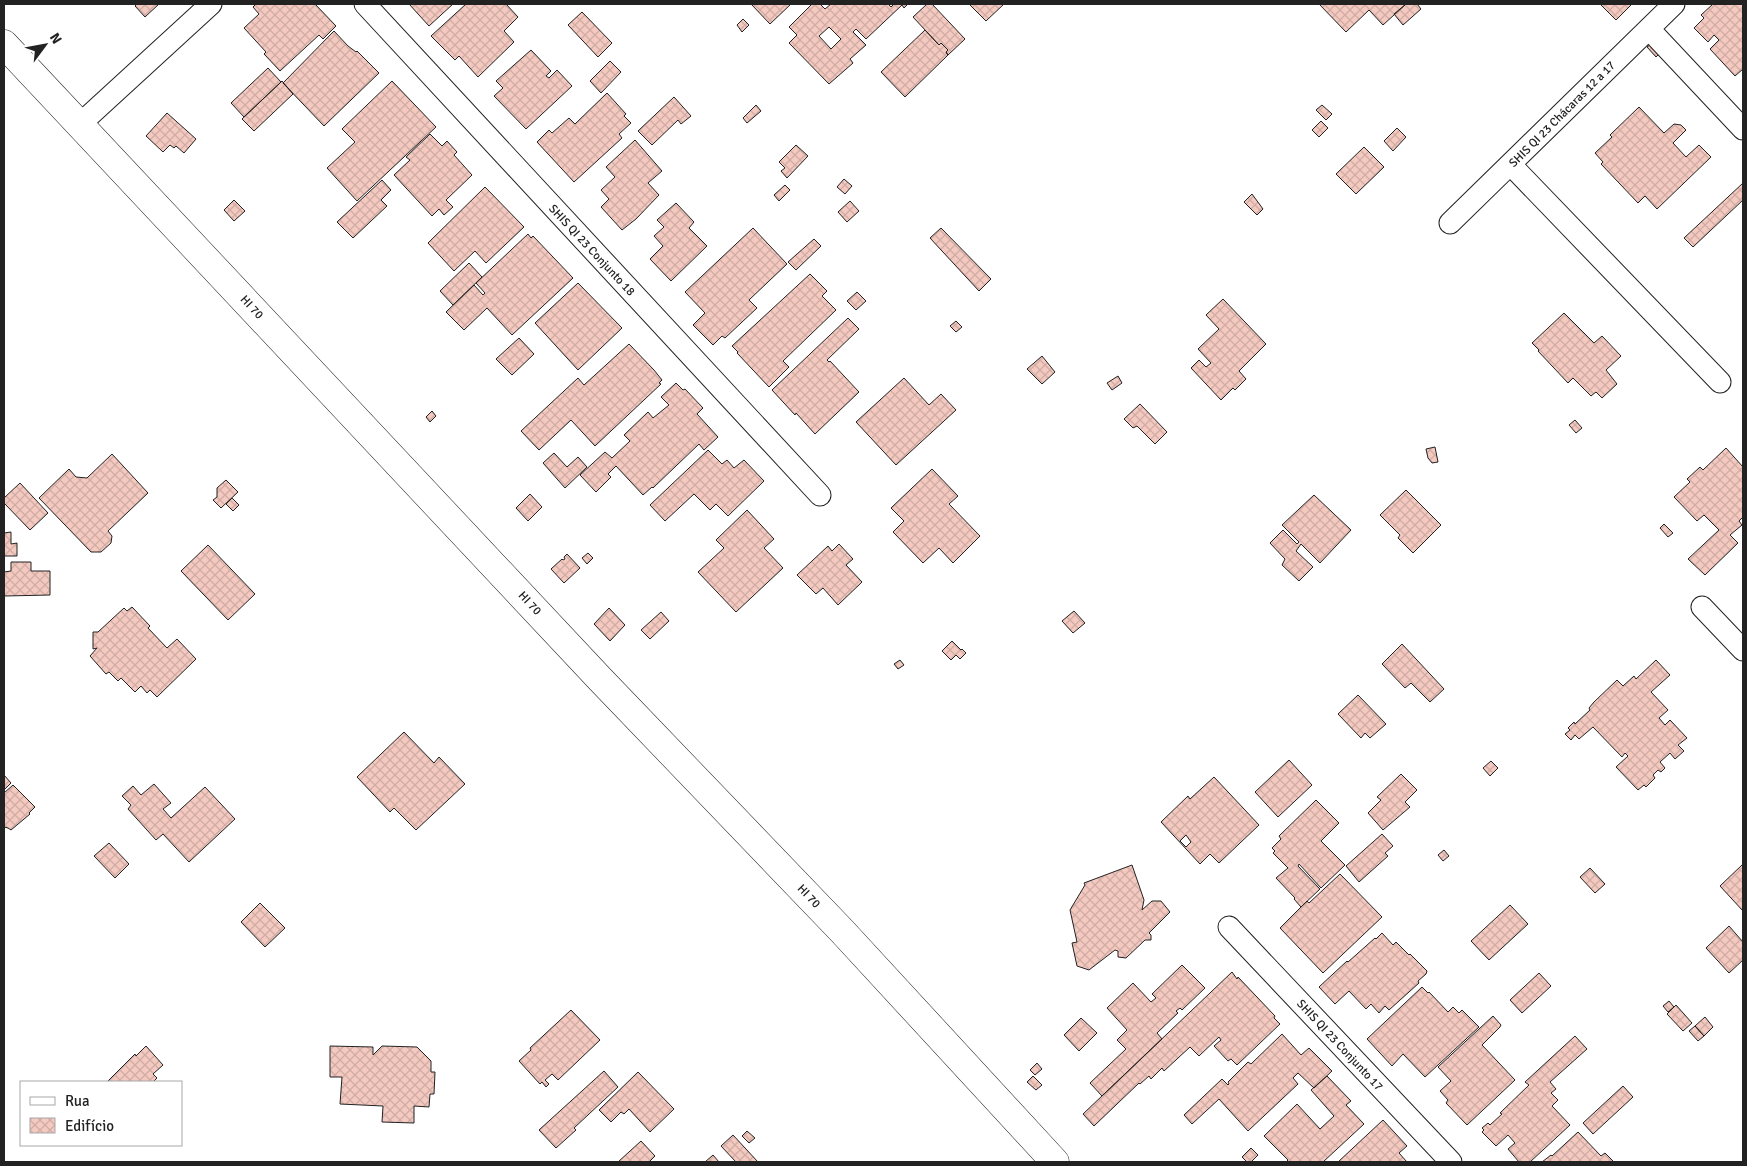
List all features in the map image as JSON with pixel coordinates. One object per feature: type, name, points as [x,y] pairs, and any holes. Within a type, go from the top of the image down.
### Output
[{"type":"street","points":[[79,125],[210,4]]},
{"type":"street","name":"SHIS QI 23 Conjunto 18","points":[[365,4],[820,496]]},
{"type":"street","name":"SHIS QI 23 Chácaras 12 a 17","points":[[1450,223],[1674,4]]},
{"type":"street","points":[[1649,29],[1743,129]]},
{"type":"street","name":"HI 70","points":[[4,44],[594,672],[842,931],[1055,1162]]},
{"type":"street","points":[[1511,165],[1720,382]]},
{"type":"street","points":[[1702,607],[1743,650]]},
{"type":"street","name":"SHIS QI 23 Conjunto 17","points":[[1229,928],[1451,1162]]},
{"type":"building","points":[[137,4],[159,4],[145,17],[135,6]]},
{"type":"building","points":[[256,4],[315,4],[336,26],[323,39],[319,35],[280,71],[244,28],[259,14],[253,7]]},
{"type":"building","points":[[409,4],[453,4],[429,26]]},
{"type":"building","points":[[466,4],[506,4],[518,17],[504,31],[514,42],[478,77],[459,56],[455,60],[431,36]]},
{"type":"building","points":[[751,4],[791,4],[770,24]]},
{"type":"building","points":[[812,4],[820,4],[825,9],[831,4],[888,4],[891,7],[894,4],[908,4],[904,8],[902,5],[866,39],[856,29],[853,32],[866,45],[850,59],[853,63],[829,84],[789,43],[797,35],[789,27]],"holes":[[[829,27],[841,39],[831,49],[819,36]]]},
{"type":"building","points":[[927,4],[932,4],[965,39],[948,55],[946,52],[948,50],[941,43],[939,45],[913,17]]},
{"type":"building","points":[[969,4],[1004,4],[986,21]]},
{"type":"building","points":[[1319,4],[1406,4],[1383,25],[1369,10],[1346,32]]},
{"type":"building","points":[[1406,4],[1417,4],[1421,9],[1403,25],[1394,14]]},
{"type":"building","points":[[1600,4],[1632,4],[1616,20]]},
{"type":"building","points":[[1713,4],[1743,4],[1743,69],[1735,76],[1710,49],[1719,40],[1714,35],[1708,42],[1694,28],[1704,18],[1701,15]]},
{"type":"building","points":[[582,12],[612,43],[598,57],[568,25]]},
{"type":"building","points":[[743,19],[749,25],[742,32],[737,25]]},
{"type":"building","points":[[925,30],[939,45],[941,43],[948,50],[946,52],[948,55],[905,97],[881,72]]},
{"type":"building","points":[[334,31],[379,73],[324,126],[283,83]]},
{"type":"building","points":[[1650,45],[1661,52],[1656,57],[1647,47]]},
{"type":"building","points":[[531,50],[551,71],[546,76],[549,78],[557,70],[572,86],[526,129],[494,96],[503,88],[496,81]]},
{"type":"building","points":[[610,61],[621,72],[601,93],[590,81]]},
{"type":"building","points":[[268,68],[281,82],[244,117],[231,103]]},
{"type":"building","points":[[282,81],[293,94],[254,131],[242,119]]},
{"type":"building","points":[[392,81],[436,127],[357,201],[327,168],[355,142],[342,129]]},
{"type":"building","points":[[607,93],[626,114],[624,116],[631,123],[619,134],[622,138],[574,182],[537,142],[549,130],[552,133],[569,118],[575,124]]},
{"type":"building","points":[[674,97],[691,116],[681,124],[678,120],[652,145],[638,131]]},
{"type":"building","points":[[756,105],[761,111],[747,123],[743,118]]},
{"type":"building","points":[[1322,105],[1332,114],[1326,120],[1316,110]]},
{"type":"building","points":[[1639,107],[1664,133],[1674,124],[1681,125],[1686,130],[1673,143],[1686,157],[1699,145],[1711,157],[1657,209],[1645,196],[1638,203],[1601,164],[1603,162],[1595,153],[1612,137],[1610,135]]},
{"type":"building","points":[[167,113],[196,139],[184,153],[176,146],[174,148],[170,145],[163,152],[146,136]]},
{"type":"building","points":[[1321,121],[1328,128],[1319,137],[1312,130]]},
{"type":"building","points":[[1397,128],[1406,137],[1393,151],[1384,141]]},
{"type":"building","points":[[430,134],[442,146],[447,141],[457,152],[454,155],[472,175],[446,200],[453,207],[444,215],[439,209],[432,216],[394,175],[410,160],[406,157]]},
{"type":"building","points":[[635,140],[662,171],[648,183],[659,195],[636,219],[622,230],[601,207],[609,199],[601,190],[615,177],[606,167]]},
{"type":"building","points":[[796,145],[808,156],[787,178],[781,171],[785,168],[779,162]]},
{"type":"building","points":[[1364,147],[1384,167],[1356,194],[1336,174]]},
{"type":"building","points":[[844,179],[852,186],[845,194],[837,187]]},
{"type":"building","points":[[382,180],[391,190],[381,200],[387,206],[353,238],[337,222]]},
{"type":"building","points":[[1743,183],[1743,200],[1693,247],[1684,238]]},
{"type":"building","points":[[785,185],[790,190],[779,201],[774,195]]},
{"type":"building","points":[[485,187],[524,227],[486,263],[475,251],[454,271],[428,243]]},
{"type":"building","points":[[1252,194],[1263,209],[1257,215],[1244,202]]},
{"type":"building","points":[[234,200],[245,211],[234,221],[224,210]]},
{"type":"building","points":[[850,201],[859,211],[847,222],[838,212]]},
{"type":"building","points":[[676,203],[694,222],[689,228],[707,246],[671,281],[650,259],[663,246],[654,236],[664,227],[657,220]]},
{"type":"building","points":[[753,228],[787,264],[749,300],[757,308],[725,338],[722,336],[713,345],[693,325],[705,313],[685,292]]},
{"type":"building","points":[[941,228],[991,279],[979,291],[930,238]]},
{"type":"building","points":[[528,234],[531,238],[533,236],[573,278],[512,335],[487,308],[464,330],[446,312],[474,285],[483,295],[485,293],[476,283]]},
{"type":"building","points":[[814,239],[821,246],[796,270],[788,262]]},
{"type":"building","points":[[469,263],[482,277],[453,305],[440,291]]},
{"type":"building","points":[[810,274],[827,291],[822,296],[836,310],[783,361],[789,367],[769,387],[732,346]]},
{"type":"building","points":[[578,283],[622,328],[578,370],[535,323]]},
{"type":"building","points":[[857,292],[866,301],[856,310],[847,301]]},
{"type":"building","points":[[1223,299],[1266,344],[1239,371],[1246,379],[1221,400],[1191,368],[1199,360],[1206,367],[1211,363],[1198,349],[1219,329],[1206,315]]},
{"type":"building","points":[[1564,313],[1594,343],[1602,336],[1621,356],[1606,370],[1617,384],[1602,398],[1596,392],[1591,396],[1573,378],[1568,383],[1532,343]]},
{"type":"building","points":[[848,318],[859,329],[827,360],[859,392],[815,434],[772,390]]},
{"type":"building","points":[[956,321],[962,327],[956,332],[950,326]]},
{"type":"building","points":[[519,338],[534,354],[512,375],[496,359]]},
{"type":"building","points":[[629,344],[662,380],[659,383],[661,384],[595,446],[571,420],[539,450],[521,431],[578,378],[584,385]]},
{"type":"building","points":[[1042,356],[1055,372],[1042,384],[1027,369]]},
{"type":"building","points":[[1118,376],[1122,383],[1112,390],[1107,383]]},
{"type":"building","points":[[904,378],[929,405],[941,394],[956,410],[896,465],[856,422]]},
{"type":"building","points":[[676,383],[683,390],[685,389],[703,408],[697,414],[718,437],[704,450],[699,444],[653,488],[643,495],[616,466],[608,474],[611,477],[596,492],[580,475],[605,452],[612,458],[630,441],[624,435],[648,412],[653,418],[669,405],[661,397]]},
{"type":"building","points":[[1140,404],[1167,432],[1155,444],[1137,426],[1133,428],[1124,419]]},
{"type":"building","points":[[432,411],[436,416],[430,422],[426,417]]},
{"type":"building","points":[[1575,420],[1582,428],[1576,433],[1569,425]]},
{"type":"building","points":[[1435,447],[1438,462],[1432,463],[1428,458],[1426,449]]},
{"type":"building","points":[[1726,448],[1743,467],[1743,517],[1739,521],[1742,525],[1730,535],[1738,543],[1705,575],[1688,559],[1719,530],[1704,515],[1697,521],[1674,497],[1690,482],[1687,479],[1700,467],[1703,470]]},
{"type":"building","points":[[708,450],[722,464],[727,460],[734,468],[744,460],[764,481],[728,516],[716,504],[710,510],[694,494],[665,521],[650,505]]},
{"type":"building","points":[[554,453],[567,467],[578,457],[587,467],[565,488],[543,463]]},
{"type":"building","points":[[112,454],[148,493],[108,531],[112,536],[111,543],[101,552],[91,552],[39,498],[69,469],[76,477],[87,478]]},
{"type":"building","points":[[932,469],[958,496],[949,504],[980,536],[953,563],[939,548],[923,563],[893,532],[904,521],[891,508]]},
{"type":"building","points":[[226,480],[238,492],[221,508],[213,500],[217,497],[217,488]]},
{"type":"building","points":[[20,483],[48,513],[30,530],[4,503],[4,498]]},
{"type":"building","points":[[1406,490],[1441,525],[1413,553],[1398,538],[1400,535],[1380,515]]},
{"type":"building","points":[[530,494],[542,507],[528,521],[516,508]]},
{"type":"building","points":[[1314,495],[1351,530],[1320,563],[1301,544],[1296,551],[1313,567],[1299,581],[1282,565],[1285,559],[1270,543],[1283,530],[1297,544],[1299,542],[1282,525]]},
{"type":"building","points":[[232,498],[239,505],[233,511],[226,504]]},
{"type":"building","points":[[747,510],[774,539],[764,548],[783,568],[736,612],[698,572],[724,548],[716,540]]},
{"type":"building","points":[[1664,524],[1673,533],[1668,537],[1660,528]]},
{"type":"building","points":[[11,532],[11,544],[17,543],[17,556],[4,556],[4,533]]},
{"type":"building","points":[[839,544],[853,559],[846,565],[862,582],[838,605],[823,588],[816,594],[797,575],[828,546],[832,551]]},
{"type":"building","points":[[208,545],[255,594],[228,620],[181,571]]},
{"type":"building","points":[[588,553],[593,558],[587,564],[582,558]]},
{"type":"building","points":[[567,554],[580,568],[564,583],[551,569],[562,559],[565,559],[564,557]]},
{"type":"building","points":[[11,562],[31,562],[31,571],[50,571],[50,595],[4,596],[4,572],[11,571]]},
{"type":"building","points":[[132,607],[167,648],[177,639],[196,659],[157,697],[150,690],[147,693],[141,686],[135,692],[121,678],[118,681],[109,672],[106,674],[90,656],[97,648],[93,649],[93,632],[98,632],[124,608],[127,611]]},
{"type":"building","points":[[609,608],[625,625],[610,641],[594,624]]},
{"type":"building","points":[[1074,611],[1085,623],[1073,633],[1062,621]]},
{"type":"building","points":[[661,612],[669,621],[650,639],[641,630]]},
{"type":"building","points":[[952,641],[966,653],[960,659],[956,655],[951,660],[942,651]]},
{"type":"building","points":[[1402,644],[1444,689],[1430,702],[1411,683],[1405,688],[1382,664]]},
{"type":"building","points":[[900,660],[904,665],[898,669],[894,664]]},
{"type":"building","points":[[1656,660],[1670,675],[1651,692],[1668,710],[1659,718],[1665,725],[1670,720],[1687,738],[1678,745],[1684,751],[1675,759],[1670,753],[1660,762],[1665,768],[1661,772],[1658,770],[1653,775],[1655,778],[1646,787],[1644,785],[1638,790],[1616,767],[1628,756],[1625,753],[1622,757],[1593,727],[1579,739],[1575,735],[1571,740],[1565,734],[1570,730],[1568,728],[1590,710],[1589,708],[1594,702],[1617,680],[1623,686],[1634,676],[1636,679]]},
{"type":"building","points":[[1358,695],[1386,724],[1370,738],[1365,733],[1361,738],[1338,714]]},
{"type":"building","points":[[404,732],[434,763],[439,757],[465,784],[416,830],[394,808],[390,812],[357,777]]},
{"type":"building","points":[[1289,760],[1312,785],[1278,817],[1255,792]]},
{"type":"building","points":[[1491,761],[1498,768],[1490,776],[1483,768]]},
{"type":"building","points":[[1401,774],[1417,790],[1405,802],[1410,807],[1383,830],[1368,813],[1381,800],[1377,797]]},
{"type":"building","points":[[4,775],[11,783],[4,790]]},
{"type":"building","points":[[1214,777],[1259,825],[1219,863],[1210,854],[1200,864],[1161,822],[1188,796],[1190,799]],"holes":[[[1186,835],[1191,842],[1186,847],[1180,841]]]},
{"type":"building","points":[[154,784],[171,803],[163,809],[171,818],[205,787],[235,819],[189,862],[163,834],[156,840],[128,809],[131,805],[122,796],[133,786],[141,795]]},
{"type":"building","points":[[13,785],[35,807],[30,814],[11,830],[4,827],[4,793]]},
{"type":"building","points":[[1316,800],[1339,823],[1321,841],[1345,865],[1321,888],[1299,864],[1298,866],[1320,889],[1301,907],[1276,878],[1288,868],[1273,853],[1275,851],[1272,848],[1281,839],[1279,836]]},
{"type":"building","points":[[1382,834],[1393,846],[1385,853],[1388,856],[1359,882],[1346,866]]},
{"type":"building","points":[[109,843],[129,864],[115,878],[94,856]]},
{"type":"building","points":[[1444,850],[1449,856],[1443,861],[1438,855]]},
{"type":"building","points":[[1743,864],[1743,911],[1720,886]]},
{"type":"building","points":[[1132,865],[1144,900],[1142,910],[1152,901],[1161,901],[1170,912],[1149,933],[1151,940],[1145,940],[1126,958],[1118,957],[1118,951],[1115,950],[1089,970],[1077,966],[1072,943],[1077,942],[1070,910],[1085,885],[1084,883]]},
{"type":"building","points":[[1590,868],[1605,884],[1595,893],[1580,877]]},
{"type":"building","points":[[1340,874],[1382,917],[1323,973],[1280,928],[1307,901],[1309,903]]},
{"type":"building","points":[[260,903],[285,928],[265,947],[241,922]]},
{"type":"building","points":[[1510,905],[1528,924],[1489,960],[1471,941]]},
{"type":"building","points":[[1729,926],[1743,942],[1743,960],[1729,973],[1706,948]]},
{"type":"building","points":[[1382,933],[1393,945],[1396,942],[1410,954],[1427,971],[1426,974],[1418,981],[1419,983],[1389,1010],[1385,1006],[1379,1013],[1371,1004],[1366,1009],[1349,991],[1335,1004],[1319,987],[1347,961]]},
{"type":"building","points":[[1182,965],[1205,988],[1182,1010],[1180,1008],[1176,1011],[1178,1013],[1157,1033],[1162,1039],[1102,1096],[1090,1083],[1126,1049],[1117,1040],[1127,1030],[1107,1008],[1133,983],[1151,1002],[1156,998],[1152,994]]},
{"type":"building","points":[[1232,972],[1275,1016],[1274,1018],[1280,1024],[1237,1065],[1231,1059],[1228,1061],[1214,1046],[1221,1040],[1219,1037],[1199,1056],[1190,1047],[1164,1071],[1162,1068],[1151,1079],[1149,1076],[1139,1083],[1094,1126],[1083,1114]]},
{"type":"building","points":[[1539,973],[1551,986],[1522,1013],[1510,1000]]},
{"type":"building","points":[[1422,987],[1448,1012],[1453,1007],[1459,1013],[1462,1010],[1479,1027],[1425,1077],[1403,1054],[1392,1066],[1367,1039]]},
{"type":"building","points":[[1669,1001],[1674,1007],[1668,1012],[1663,1006]]},
{"type":"building","points":[[1676,1005],[1692,1023],[1683,1031],[1667,1014]]},
{"type":"building","points":[[571,1010],[600,1040],[558,1080],[552,1074],[545,1080],[549,1084],[546,1087],[542,1082],[540,1084],[519,1061],[531,1050],[530,1048]]},
{"type":"building","points":[[1493,1016],[1501,1025],[1482,1045],[1515,1080],[1467,1125],[1446,1103],[1448,1100],[1440,1091],[1451,1081],[1438,1067]]},
{"type":"building","points":[[1705,1017],[1713,1027],[1704,1036],[1695,1026]]},
{"type":"building","points":[[1081,1018],[1097,1033],[1079,1051],[1064,1035]]},
{"type":"building","points":[[1695,1026],[1704,1036],[1698,1041],[1689,1031]]},
{"type":"building","points":[[1282,1034],[1301,1055],[1309,1048],[1332,1071],[1314,1088],[1298,1073],[1293,1078],[1298,1084],[1248,1131],[1219,1099],[1192,1124],[1184,1115],[1222,1079],[1228,1085],[1228,1082],[1248,1062],[1251,1064]]},
{"type":"building","points":[[1575,1036],[1587,1049],[1550,1082],[1556,1089],[1551,1093],[1558,1100],[1552,1106],[1570,1125],[1530,1162],[1519,1162],[1508,1149],[1515,1143],[1508,1135],[1496,1146],[1482,1132],[1484,1130],[1482,1128],[1488,1123],[1490,1125],[1502,1114],[1500,1113],[1529,1085],[1525,1082]]},
{"type":"building","points":[[146,1046],[163,1065],[153,1074],[157,1078],[154,1081],[108,1081],[135,1054],[136,1056]]},
{"type":"building","points":[[330,1046],[373,1047],[373,1055],[382,1046],[417,1047],[431,1061],[431,1072],[435,1072],[434,1094],[430,1094],[429,1107],[414,1106],[414,1123],[382,1122],[383,1106],[340,1104],[342,1077],[330,1077]]},
{"type":"building","points":[[1037,1063],[1042,1069],[1035,1075],[1030,1070]]},
{"type":"building","points":[[604,1071],[618,1087],[574,1128],[576,1130],[556,1148],[539,1130]]},
{"type":"building","points":[[638,1072],[674,1109],[650,1132],[629,1109],[624,1114],[621,1112],[611,1122],[599,1110]]},
{"type":"building","points":[[1033,1076],[1042,1085],[1036,1090],[1027,1082]]},
{"type":"building","points":[[1327,1076],[1351,1101],[1346,1105],[1364,1124],[1323,1162],[1286,1162],[1288,1160],[1264,1136],[1297,1104],[1320,1129],[1334,1116],[1311,1090]]},
{"type":"building","points":[[1623,1086],[1633,1097],[1593,1134],[1583,1123]]},
{"type":"building","points":[[1383,1120],[1407,1146],[1399,1153],[1407,1162],[1338,1162]]},
{"type":"building","points":[[747,1131],[755,1138],[749,1143],[742,1136]]},
{"type":"building","points":[[1578,1132],[1601,1156],[1605,1153],[1614,1162],[1542,1162],[1552,1156]]},
{"type":"building","points":[[733,1135],[758,1162],[736,1162],[721,1146]]},
{"type":"building","points":[[641,1141],[655,1156],[649,1162],[618,1162]]},
{"type":"building","points":[[1251,1148],[1258,1155],[1251,1162],[1247,1162],[1242,1157]]},
{"type":"building","points":[[713,1155],[719,1162],[705,1162]]}]
